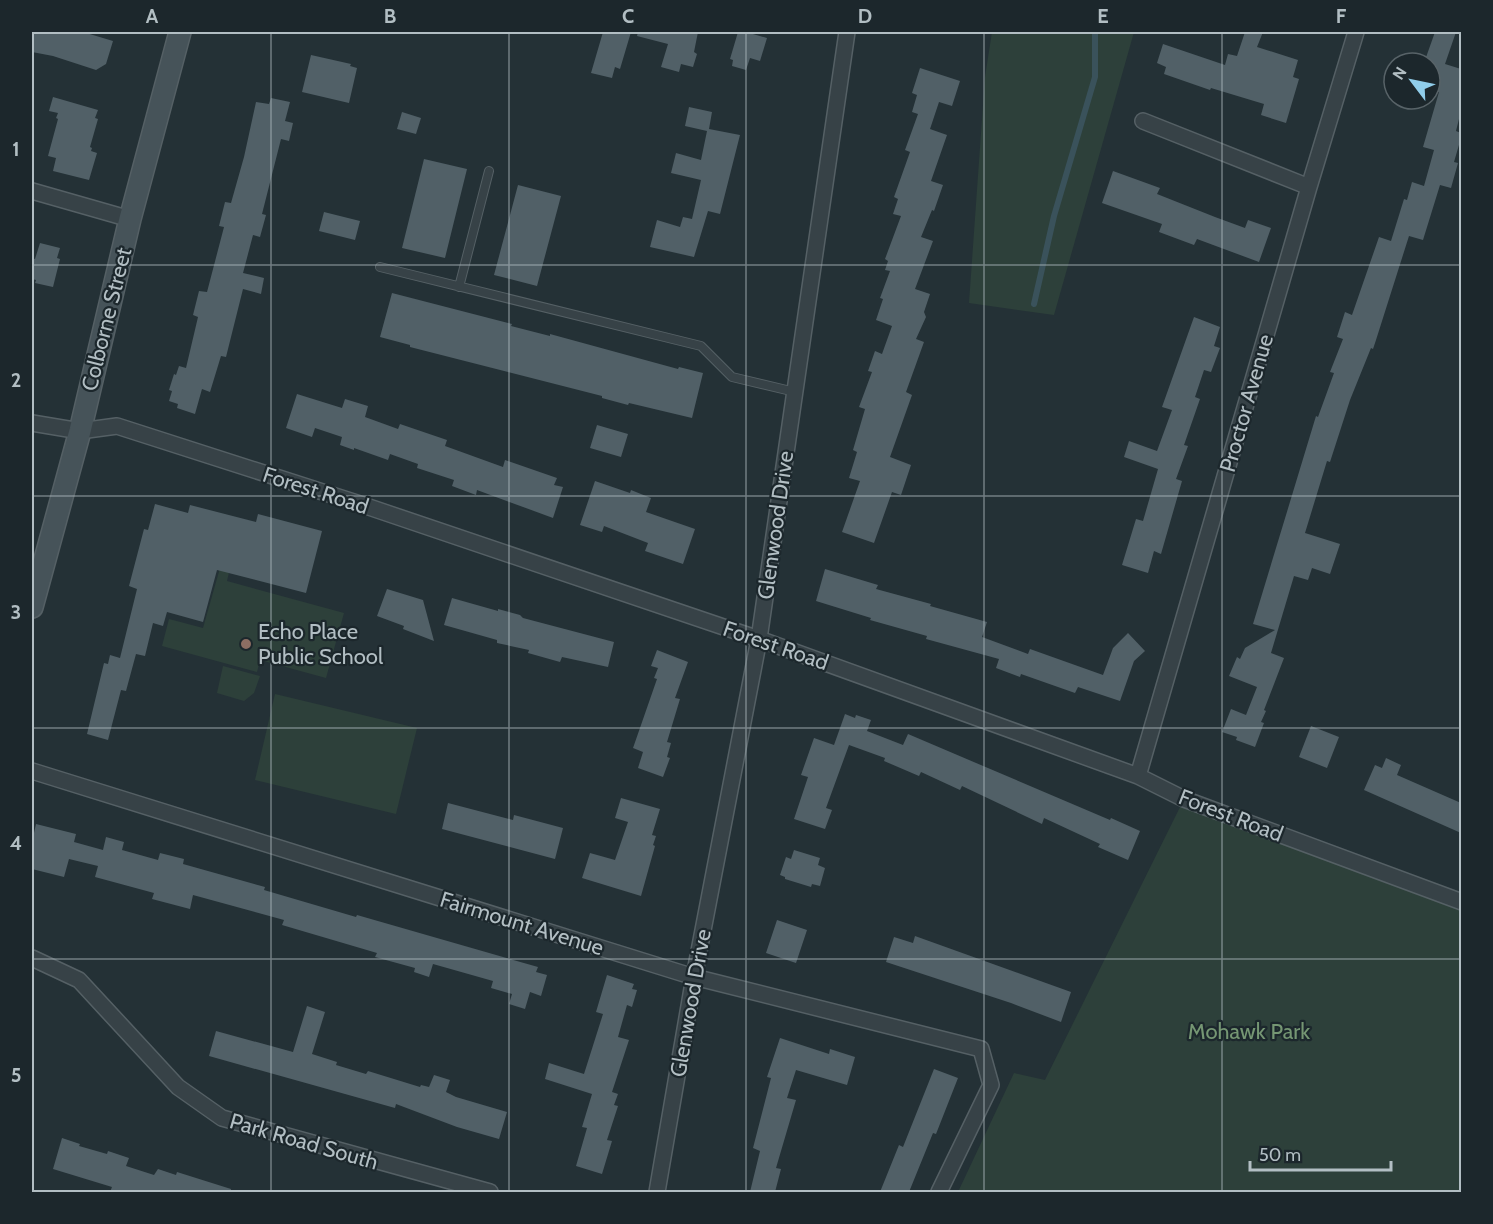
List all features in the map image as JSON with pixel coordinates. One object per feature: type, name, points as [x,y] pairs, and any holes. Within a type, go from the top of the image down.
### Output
[{"type":"main road","name":"Colborne Street","points":[[32,607],[80,431],[130,219],[180,32]]},
{"type":"street","name":"Glenwood Drive","points":[[657,1192],[694,977],[759,639],[844,32]]},
{"type":"street","name":"Proctor Avenue","points":[[1138,776],[1356,32]]},
{"type":"street","points":[[1143,121],[1309,187]]},
{"type":"street","points":[[32,191],[130,219]]},
{"type":"street","name":"Forest Road","points":[[32,423],[80,431],[117,426],[360,504],[759,639],[1138,776],[1184,799],[1461,902]]},
{"type":"street","name":"Fairmount Avenue","points":[[32,771],[694,977],[981,1049],[991,1085],[939,1192]]},
{"type":"street","name":"Park Road South","points":[[32,958],[79,980],[178,1088],[222,1118],[490,1192]]},
{"type":"lane","points":[[459,287],[489,171]]},
{"type":"lane","points":[[380,267],[701,346],[732,377],[795,392]]},
{"type":"green space","points":[[992,32],[1134,32],[1054,315],[969,303],[985,77]]},
{"type":"green space","points":[[222,561],[231,564],[227,581],[344,613],[326,678],[260,660],[257,672],[162,646],[169,619],[203,628]]},
{"type":"green space","points":[[223,666],[260,676],[254,693],[244,701],[217,693]]},
{"type":"green space","points":[[275,694],[417,728],[396,814],[255,780]]},
{"type":"green space","name":"Mohawk Park","points":[[1184,799],[1461,903],[1461,1192],[958,1192],[1014,1073],[1045,1080]]},
{"type":"building","points":[[32,32],[83,32],[113,41],[106,64],[96,70],[53,56],[32,52]]},
{"type":"building","points":[[603,32],[631,32],[620,69],[615,67],[612,78],[591,73]]},
{"type":"building","points":[[638,32],[698,32],[694,52],[697,54],[693,67],[681,64],[679,72],[661,67],[668,44],[637,36]]},
{"type":"building","points":[[738,32],[767,38],[760,61],[750,58],[746,70],[732,66],[733,60],[730,59]]},
{"type":"building","points":[[1245,32],[1263,32],[1257,47],[1298,60],[1293,77],[1299,79],[1286,123],[1261,115],[1264,104],[1211,88],[1210,90],[1164,74],[1166,67],[1157,63],[1163,44],[1225,65],[1228,54],[1237,56]]},
{"type":"building","points":[[1435,32],[1456,32],[1445,64],[1461,69],[1461,111],[1456,131],[1461,133],[1461,138],[1454,162],[1458,163],[1451,188],[1440,185],[1423,240],[1409,236],[1373,349],[1371,348],[1350,400],[1330,462],[1327,461],[1305,533],[1340,544],[1330,574],[1312,568],[1308,580],[1294,576],[1271,653],[1284,658],[1264,710],[1266,711],[1261,722],[1264,723],[1255,747],[1222,732],[1231,709],[1246,715],[1257,687],[1229,676],[1237,657],[1240,659],[1245,648],[1275,630],[1253,624],[1316,416],[1318,417],[1334,373],[1330,372],[1343,339],[1337,337],[1345,312],[1352,315],[1379,237],[1391,241],[1404,199],[1407,200],[1412,182],[1424,186],[1434,150],[1423,147],[1433,111],[1442,111],[1442,51],[1428,51]]},
{"type":"building","points":[[311,55],[351,64],[350,66],[357,68],[349,103],[302,92]]},
{"type":"building","points":[[920,68],[960,81],[952,106],[939,102],[930,129],[947,135],[931,181],[943,185],[934,211],[932,210],[921,237],[933,241],[915,289],[930,294],[924,312],[926,317],[916,339],[924,342],[906,392],[912,395],[890,457],[911,465],[901,495],[892,492],[874,543],[842,532],[860,481],[849,478],[857,452],[853,450],[865,409],[859,407],[872,372],[868,371],[875,351],[882,354],[892,326],[876,320],[883,299],[880,298],[890,271],[885,270],[888,261],[885,259],[901,216],[893,214],[898,199],[894,197],[910,152],[905,150],[918,114],[912,112],[917,95],[912,93]]},
{"type":"building","points":[[53,97],[98,110],[95,118],[98,119],[90,147],[91,151],[97,153],[89,180],[53,171],[56,158],[48,156],[58,113],[49,111]]},
{"type":"building","points":[[271,98],[290,102],[285,121],[293,123],[289,141],[281,139],[262,214],[266,215],[260,237],[253,235],[243,273],[264,278],[261,294],[243,289],[226,357],[221,356],[210,392],[202,389],[195,414],[177,408],[178,404],[169,401],[172,391],[169,390],[179,366],[186,368],[198,317],[193,315],[199,291],[207,292],[224,227],[219,226],[225,202],[231,203],[256,102],[269,104]]},
{"type":"building","points":[[689,107],[712,112],[709,129],[740,135],[720,214],[708,211],[694,257],[650,247],[657,220],[680,227],[683,217],[692,219],[701,180],[671,173],[676,153],[701,160],[707,131],[685,126]]},
{"type":"building","points":[[402,112],[421,118],[416,134],[397,129]]},
{"type":"building","points":[[424,159],[467,169],[445,258],[402,248]]},
{"type":"building","points":[[1113,171],[1160,188],[1157,194],[1245,228],[1248,220],[1271,228],[1259,262],[1197,239],[1194,245],[1159,232],[1162,224],[1102,203]]},
{"type":"building","points":[[518,185],[561,196],[537,286],[494,275]]},
{"type":"building","points":[[324,212],[360,221],[355,240],[319,231]]},
{"type":"building","points":[[40,243],[60,248],[57,258],[60,259],[53,287],[35,283],[36,280],[32,279],[32,258],[35,259]]},
{"type":"building","points":[[392,293],[678,369],[679,367],[703,373],[692,418],[629,403],[628,405],[602,398],[602,396],[410,347],[410,345],[380,337]]},
{"type":"building","points":[[1194,317],[1220,327],[1214,346],[1220,348],[1211,372],[1204,370],[1195,397],[1200,399],[1184,445],[1188,446],[1176,479],[1182,481],[1161,554],[1154,551],[1148,573],[1122,565],[1136,519],[1143,521],[1158,469],[1124,457],[1129,441],[1157,451],[1172,410],[1162,407]]},
{"type":"building","points":[[297,394],[342,408],[345,399],[368,406],[365,417],[398,429],[400,424],[447,440],[445,446],[503,467],[505,460],[557,478],[554,485],[563,487],[553,518],[477,490],[476,495],[452,486],[454,480],[417,468],[418,464],[390,454],[388,460],[340,445],[342,437],[315,428],[312,437],[286,428]]},
{"type":"building","points":[[597,425],[628,434],[621,457],[590,448]]},
{"type":"building","points":[[595,481],[630,493],[631,490],[651,498],[646,512],[695,529],[683,564],[645,551],[648,543],[604,526],[602,532],[580,525]]},
{"type":"building","points":[[155,504],[188,513],[190,505],[256,522],[258,514],[322,531],[306,593],[217,570],[203,622],[167,612],[163,626],[153,623],[145,656],[136,654],[126,691],[121,690],[108,740],[87,734],[104,663],[108,664],[110,655],[120,658],[137,589],[129,586],[144,529],[148,530]]},
{"type":"building","points":[[825,569],[878,585],[876,589],[987,622],[982,637],[1028,654],[1030,649],[1103,675],[1113,648],[1128,633],[1145,651],[1134,661],[1120,701],[1078,687],[1075,693],[1021,674],[1020,677],[996,668],[999,659],[926,639],[927,636],[870,620],[871,618],[816,601]]},
{"type":"building","points":[[387,589],[423,600],[434,641],[377,616]]},
{"type":"building","points":[[452,598],[614,642],[608,667],[562,657],[560,662],[528,653],[529,650],[497,643],[497,640],[444,625]]},
{"type":"building","points":[[657,650],[688,662],[675,698],[680,699],[667,742],[671,743],[667,757],[670,758],[663,777],[638,768],[643,752],[633,748],[657,679],[654,678],[658,668],[651,666]]},
{"type":"building","points":[[845,714],[871,720],[867,731],[903,745],[908,734],[1140,831],[1128,860],[1044,818],[1042,824],[962,786],[960,790],[921,772],[919,776],[884,761],[885,758],[849,745],[826,808],[832,810],[825,829],[794,819],[808,777],[801,775],[814,738],[834,745]]},
{"type":"building","points":[[1311,726],[1339,737],[1327,768],[1299,757]]},
{"type":"building","points":[[1386,758],[1401,765],[1397,775],[1461,803],[1461,833],[1364,790],[1375,765],[1382,768]]},
{"type":"building","points":[[621,798],[660,809],[652,835],[656,836],[653,845],[655,846],[641,896],[582,878],[590,853],[615,860],[628,822],[615,818]]},
{"type":"building","points":[[448,803],[513,820],[514,815],[563,828],[555,859],[442,829]]},
{"type":"building","points":[[36,824],[76,834],[74,842],[103,850],[106,837],[124,842],[122,850],[158,860],[160,853],[184,859],[183,864],[265,887],[264,890],[538,967],[536,972],[547,975],[541,996],[530,992],[525,1009],[509,1004],[512,994],[491,988],[493,981],[433,964],[429,977],[414,972],[415,968],[375,957],[377,953],[282,925],[284,920],[193,895],[190,909],[152,899],[154,893],[95,877],[98,866],[69,859],[64,877],[32,869],[32,842]]},
{"type":"building","points":[[794,850],[820,858],[818,865],[825,868],[820,886],[812,884],[811,887],[785,879],[780,875],[786,857],[791,859]]},
{"type":"building","points":[[777,920],[807,930],[796,963],[766,953]]},
{"type":"building","points":[[915,936],[1071,992],[1061,1022],[886,962],[894,937],[913,943]]},
{"type":"building","points":[[607,975],[634,984],[632,989],[637,990],[632,1007],[627,1005],[618,1037],[629,1040],[612,1092],[618,1094],[614,1105],[618,1106],[607,1140],[612,1141],[602,1174],[576,1166],[587,1128],[582,1127],[592,1094],[545,1079],[549,1063],[584,1074],[603,1014],[596,1012]]},
{"type":"building","points":[[307,1006],[325,1012],[312,1054],[337,1062],[336,1065],[366,1074],[368,1071],[420,1087],[421,1085],[429,1087],[434,1075],[450,1080],[446,1092],[507,1112],[499,1139],[457,1127],[396,1104],[395,1108],[209,1056],[216,1031],[293,1052]]},
{"type":"building","points":[[780,1038],[829,1054],[830,1049],[855,1057],[847,1085],[796,1070],[787,1098],[796,1100],[776,1168],[781,1169],[775,1192],[750,1192],[760,1151],[753,1148],[771,1078],[767,1077]]},
{"type":"building","points":[[934,1069],[958,1078],[936,1134],[933,1133],[909,1192],[880,1192],[899,1145],[903,1147]]},
{"type":"building","points":[[62,1138],[80,1144],[79,1146],[107,1154],[108,1151],[129,1158],[126,1166],[154,1175],[158,1169],[176,1175],[177,1172],[231,1189],[231,1192],[110,1192],[112,1187],[53,1169]]},
{"type":"waterway","points":[[1034,304],[1054,216],[1095,77],[1095,32]]},
{"type":"place","name":"Echo Place Public School","points":[[246,644]]}]
